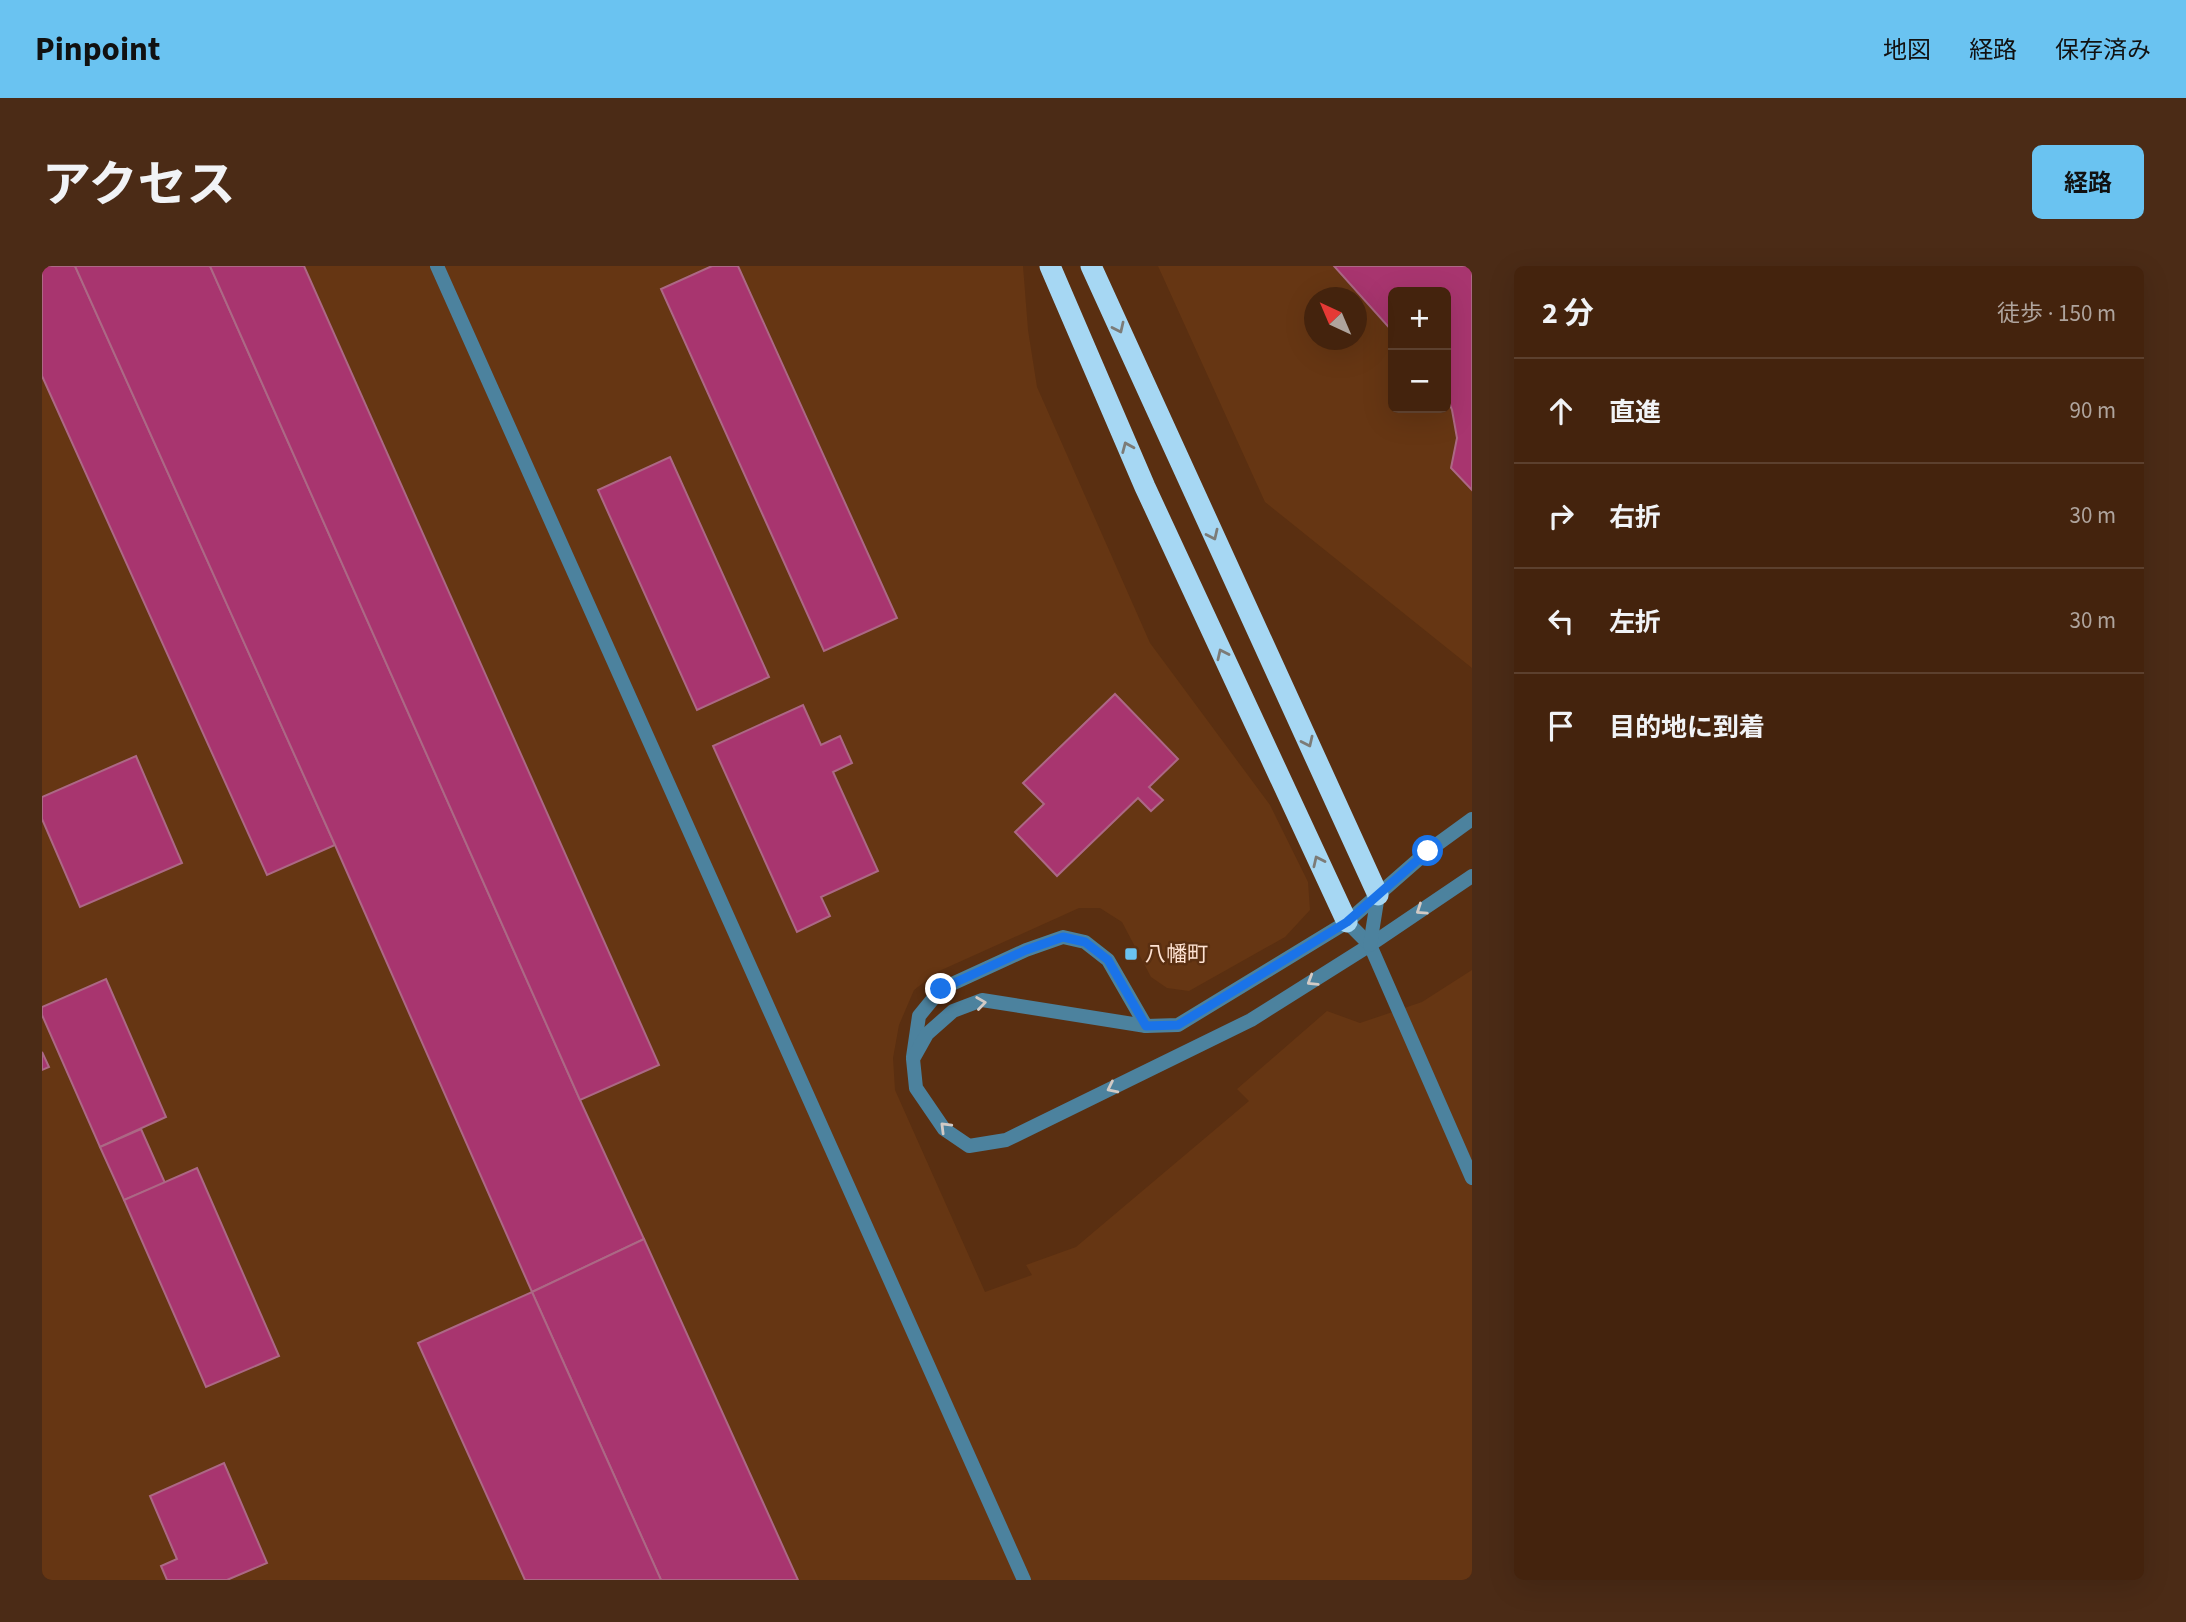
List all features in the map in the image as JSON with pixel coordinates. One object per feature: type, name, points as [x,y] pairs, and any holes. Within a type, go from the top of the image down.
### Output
[{"type":"highway","points":[[1050,266],[1144,487],[1347,922]]},
{"type":"highway","points":[[1091,266],[1377,895]]},
{"type":"street","points":[[436,266],[1024,1580]]},
{"type":"street","points":[[913,1059],[927,1034],[953,1011],[982,1000],[1146,1026],[1178,1025],[1347,922],[1428,851],[1472,819]]},
{"type":"street","points":[[1146,1026],[1108,960],[1085,942],[1063,937],[1026,950],[941,989],[919,1016],[913,1059],[915,1088],[944,1129],[969,1146],[1006,1140],[1251,1020],[1370,945],[1472,876]]},
{"type":"street","points":[[1370,945],[1377,895]]},
{"type":"street","points":[[1347,922],[1370,945],[1472,1178]]},
{"type":"shaded area","points":[[42,266],[1023,266],[1028,330],[1037,387],[1150,643],[1270,805],[1308,882],[1310,910],[1285,937],[1189,991],[1167,988],[1151,977],[1122,922],[1100,908],[1079,908],[937,972],[914,990],[899,1025],[893,1058],[895,1090],[985,1292],[1032,1275],[1026,1265],[1076,1247],[1249,1101],[1237,1089],[1327,1011],[1360,1023],[1422,1002],[1472,970],[1472,1580],[42,1580]]},
{"type":"shaded area","points":[[1158,266],[1472,266],[1472,668],[1265,502]]},
{"type":"building","points":[[42,266],[75,266],[335,845],[267,875],[42,376]]},
{"type":"building","points":[[75,266],[210,266],[644,1239],[532,1292]]},
{"type":"building","points":[[210,266],[304,266],[659,1065],[580,1100]]},
{"type":"building","points":[[712,266],[738,266],[897,618],[824,651],[661,289]]},
{"type":"building","points":[[1334,266],[1472,266],[1472,490],[1451,468],[1457,438],[1451,408],[1451,287],[1388,287],[1388,326],[1367,303],[1367,287],[1353,287]]},
{"type":"building","points":[[670,457],[769,677],[697,710],[598,490]]},
{"type":"building","points":[[1115,694],[1178,759],[1149,787],[1163,800],[1151,811],[1138,798],[1057,876],[1015,832],[1044,804],[1023,783]]},
{"type":"building","points":[[803,705],[821,745],[840,736],[852,763],[833,772],[878,871],[821,897],[830,916],[797,932],[713,746]]},
{"type":"building","points":[[136,756],[182,863],[80,907],[42,819],[42,797]]},
{"type":"building","points":[[106,979],[166,1117],[100,1147],[42,1015],[42,1007]]},
{"type":"building","points":[[42,1052],[49,1067],[42,1070]]},
{"type":"building","points":[[141,1129],[165,1183],[124,1200],[100,1147]]},
{"type":"building","points":[[197,1168],[279,1356],[206,1387],[124,1200]]},
{"type":"building","points":[[644,1239],[798,1580],[661,1580],[532,1292]]},
{"type":"building","points":[[532,1292],[661,1580],[525,1580],[418,1343]]},
{"type":"building","points":[[224,1463],[267,1563],[227,1580],[167,1580],[161,1566],[177,1559],[150,1496]]},
{"type":"place","name":"八幡町","points":[[1131,954]]},
{"type":"route","points":[[941,989],[1026,950],[1063,937],[1085,942],[1108,960],[1146,1026],[1178,1025],[1347,922],[1428,851]]}]
